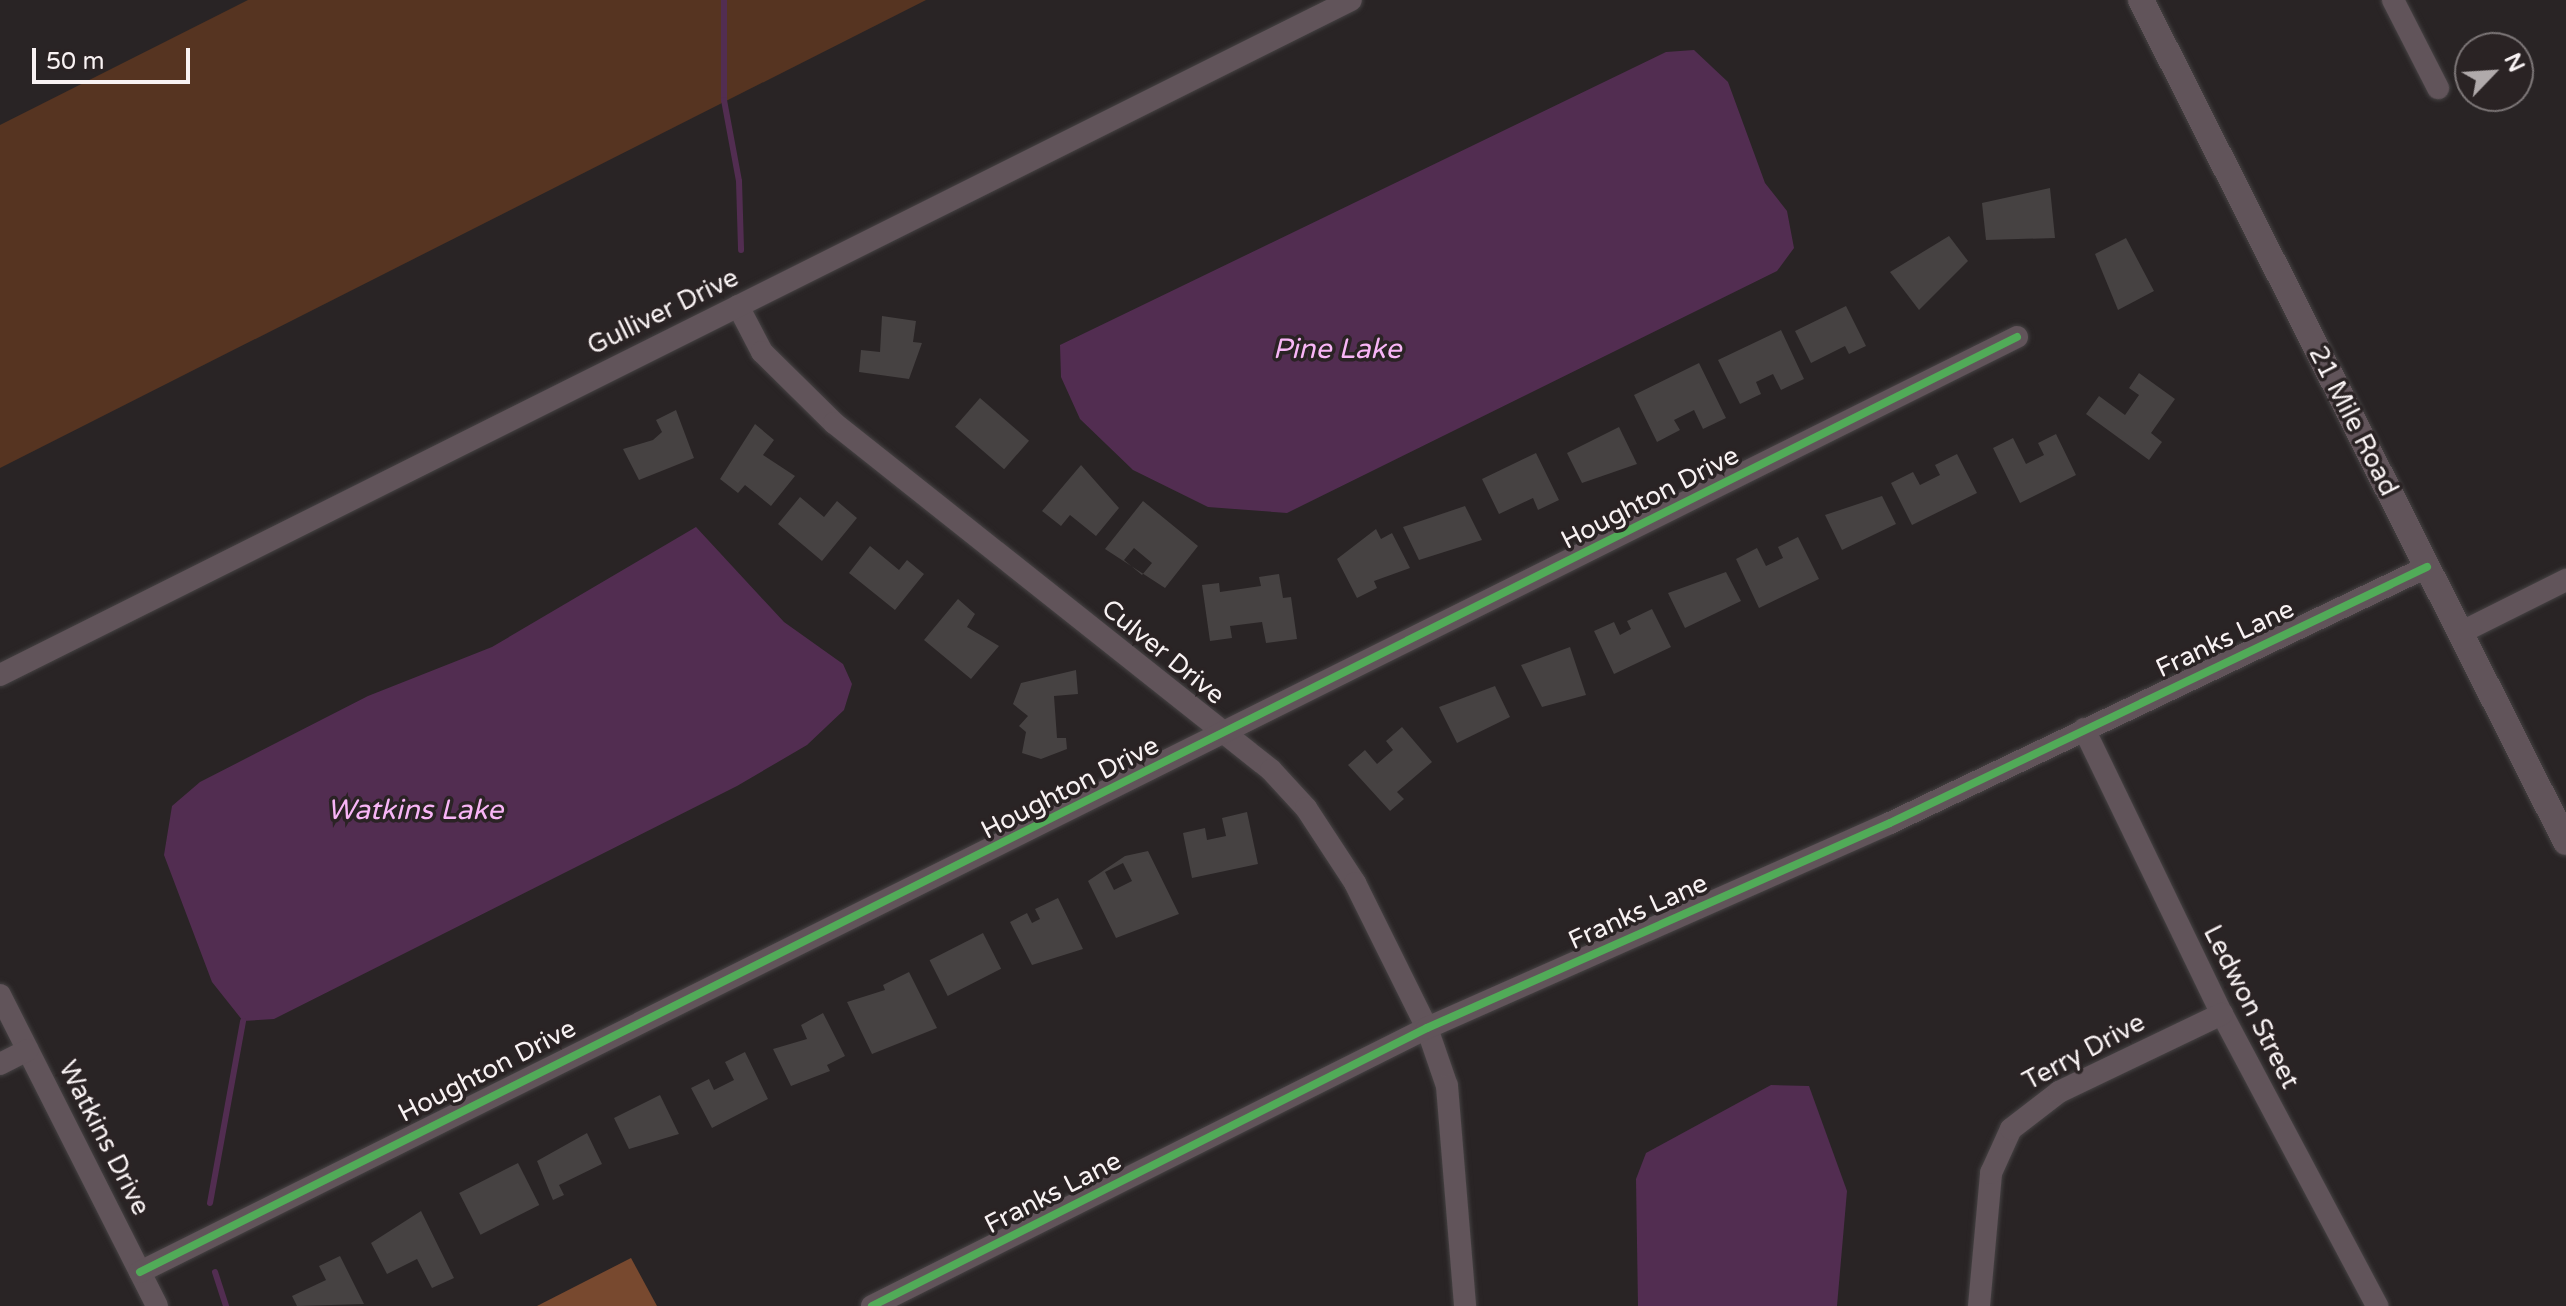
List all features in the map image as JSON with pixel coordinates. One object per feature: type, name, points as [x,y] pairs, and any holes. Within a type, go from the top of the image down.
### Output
[{"type":"street","name":"Gulliver Drive","points":[[0,675],[1351,0]]},
{"type":"street","name":"21 Mile Road","points":[[2141,0],[2566,842]]},
{"type":"street","points":[[2393,0],[2438,88]]},
{"type":"street","name":"Culver Drive","points":[[738,306],[762,352],[834,423],[1221,735],[1271,770],[1313,818],[1355,883],[1427,1028],[1454,1118],[1465,1306]]},
{"type":"street","name":"Houghton Drive","points":[[140,1272],[2017,337]]},
{"type":"street","name":"Franks Lane","points":[[872,1306],[1427,1028],[2084,729],[2427,567]]},
{"type":"street","points":[[2460,633],[2566,580]]},
{"type":"street","name":"Ledwon Street","points":[[2084,729],[2222,1014],[2377,1306]]},
{"type":"street","name":"Watkins Drive","points":[[0,995],[157,1306]]},
{"type":"street","name":"Terry Drive","points":[[1979,1306],[1991,1173],[2011,1129],[2059,1092],[2222,1014]]},
{"type":"street","points":[[0,1064],[28,1050]]},
{"type":"shaded area","points":[[248,0],[926,0],[0,468],[0,125]]},
{"type":"shaded area","points":[[631,1258],[657,1306],[537,1306]]},
{"type":"water","name":"Pine Lake","points":[[1694,50],[1728,82],[1765,183],[1787,211],[1794,248],[1777,271],[1287,513],[1208,507],[1133,470],[1080,419],[1061,377],[1060,345],[1666,52]]},
{"type":"water","name":"Watkins Lake","points":[[696,527],[784,622],[843,664],[852,684],[844,710],[807,745],[737,786],[274,1019],[243,1021],[212,982],[164,855],[172,806],[200,782],[368,696],[492,647]]},
{"type":"water","points":[[1771,1085],[1809,1086],[1847,1191],[1837,1306],[1638,1306],[1636,1179],[1646,1153]]},
{"type":"building","points":[[2050,188],[2055,238],[1986,240],[1982,203]]},
{"type":"building","points":[[1949,236],[1968,261],[1919,310],[1890,272]]},
{"type":"building","points":[[2126,238],[2154,291],[2118,310],[2095,254]]},
{"type":"building","points":[[1846,306],[1866,346],[1849,354],[1845,346],[1811,363],[1795,331]]},
{"type":"building","points":[[882,316],[916,321],[913,342],[922,343],[909,379],[859,372],[861,350],[880,352]]},
{"type":"building","points":[[1781,330],[1804,379],[1781,390],[1773,374],[1756,382],[1761,394],[1740,404],[1718,360]]},
{"type":"building","points":[[1699,363],[1726,418],[1703,429],[1694,410],[1674,420],[1680,430],[1657,442],[1634,395]]},
{"type":"building","points":[[2139,373],[2175,399],[2151,433],[2162,442],[2149,460],[2086,414],[2099,396],[2125,415],[2139,395],[2129,388]]},
{"type":"building","points":[[980,398],[1029,441],[1004,469],[955,427]]},
{"type":"building","points":[[676,410],[694,458],[639,480],[623,449],[653,440],[662,432],[656,420]]},
{"type":"building","points":[[755,424],[774,440],[763,455],[795,476],[771,506],[745,485],[738,493],[720,479]]},
{"type":"building","points":[[1619,427],[1637,464],[1582,483],[1567,453]]},
{"type":"building","points":[[2056,434],[2076,475],[2020,503],[1993,448],[2013,438],[2026,464],[2044,455],[2038,443]]},
{"type":"building","points":[[1536,453],[1559,500],[1538,510],[1533,498],[1499,514],[1482,479]]},
{"type":"building","points":[[1957,454],[1977,493],[1912,525],[1891,483],[1913,472],[1920,485],[1940,475],[1935,465]]},
{"type":"building","points":[[1081,465],[1119,508],[1096,536],[1070,515],[1061,526],[1042,511]]},
{"type":"building","points":[[1882,496],[1896,524],[1842,550],[1825,515]]},
{"type":"building","points":[[800,497],[824,517],[837,501],[857,518],[822,561],[778,524]]},
{"type":"building","points":[[1143,501],[1198,546],[1165,588],[1143,574],[1152,563],[1134,548],[1124,560],[1131,566],[1105,549]]},
{"type":"building","points":[[1465,506],[1482,540],[1419,560],[1403,527]]},
{"type":"building","points":[[1376,529],[1381,539],[1392,533],[1410,568],[1374,581],[1377,588],[1357,598],[1337,559]]},
{"type":"building","points":[[1798,537],[1819,579],[1759,608],[1736,559],[1757,548],[1766,566],[1783,558],[1778,547]]},
{"type":"building","points":[[870,546],[899,570],[907,560],[924,574],[895,610],[849,573]]},
{"type":"building","points":[[1726,572],[1741,601],[1685,628],[1668,593]]},
{"type":"building","points":[[1279,574],[1283,598],[1291,597],[1297,639],[1266,643],[1262,622],[1230,626],[1232,638],[1210,641],[1202,585],[1219,583],[1220,592],[1261,586],[1259,577]]},
{"type":"building","points":[[958,599],[975,614],[967,627],[999,646],[971,679],[924,640]]},
{"type":"building","points":[[1652,609],[1671,647],[1614,674],[1594,631],[1614,622],[1620,635],[1631,629],[1627,621]]},
{"type":"building","points":[[1570,647],[1586,695],[1542,707],[1521,665]]},
{"type":"building","points":[[1076,670],[1078,694],[1054,696],[1057,738],[1066,738],[1067,749],[1041,759],[1022,753],[1026,732],[1019,726],[1028,716],[1013,704],[1021,683]]},
{"type":"building","points":[[1495,686],[1510,717],[1457,743],[1439,707]]},
{"type":"building","points":[[1402,727],[1432,762],[1397,792],[1404,799],[1390,811],[1348,765],[1365,750],[1377,764],[1393,750],[1386,741]]},
{"type":"building","points":[[1247,812],[1258,864],[1192,878],[1183,833],[1205,828],[1207,840],[1226,836],[1222,818]]},
{"type":"building","points":[[1148,851],[1179,914],[1116,938],[1088,881],[1125,856]],"holes":[[[1123,863],[1132,881],[1114,890],[1105,872]]]},
{"type":"building","points":[[1058,898],[1083,949],[1032,965],[1010,922],[1027,913],[1032,923],[1040,919],[1035,909]]},
{"type":"building","points":[[983,933],[1001,969],[948,996],[930,960]]},
{"type":"building","points":[[909,972],[937,1028],[872,1054],[847,1002],[885,990],[883,985]]},
{"type":"building","points":[[823,1013],[845,1056],[827,1065],[830,1071],[791,1086],[773,1049],[807,1039],[801,1025]]},
{"type":"building","points":[[745,1052],[768,1099],[712,1128],[691,1088],[709,1079],[714,1090],[734,1080],[725,1062]]},
{"type":"building","points":[[660,1095],[679,1134],[629,1149],[614,1118]]},
{"type":"building","points":[[587,1133],[602,1164],[559,1185],[564,1195],[553,1200],[537,1161]]},
{"type":"building","points":[[518,1163],[539,1205],[481,1235],[459,1193]]},
{"type":"building","points":[[421,1211],[454,1278],[432,1288],[417,1259],[387,1274],[371,1243]]},
{"type":"building","points":[[340,1256],[364,1304],[297,1306],[292,1296],[326,1280],[319,1266]]},
{"type":"waterway","points":[[724,0],[724,100],[739,181],[741,250]]},
{"type":"waterway","points":[[210,1203],[243,1021]]},
{"type":"waterway","points":[[215,1272],[226,1306]]},
{"type":"cycle path","points":[[140,1272],[2017,337]]},
{"type":"cycle path","points":[[872,1306],[1427,1028],[1890,823],[2427,567]]}]
